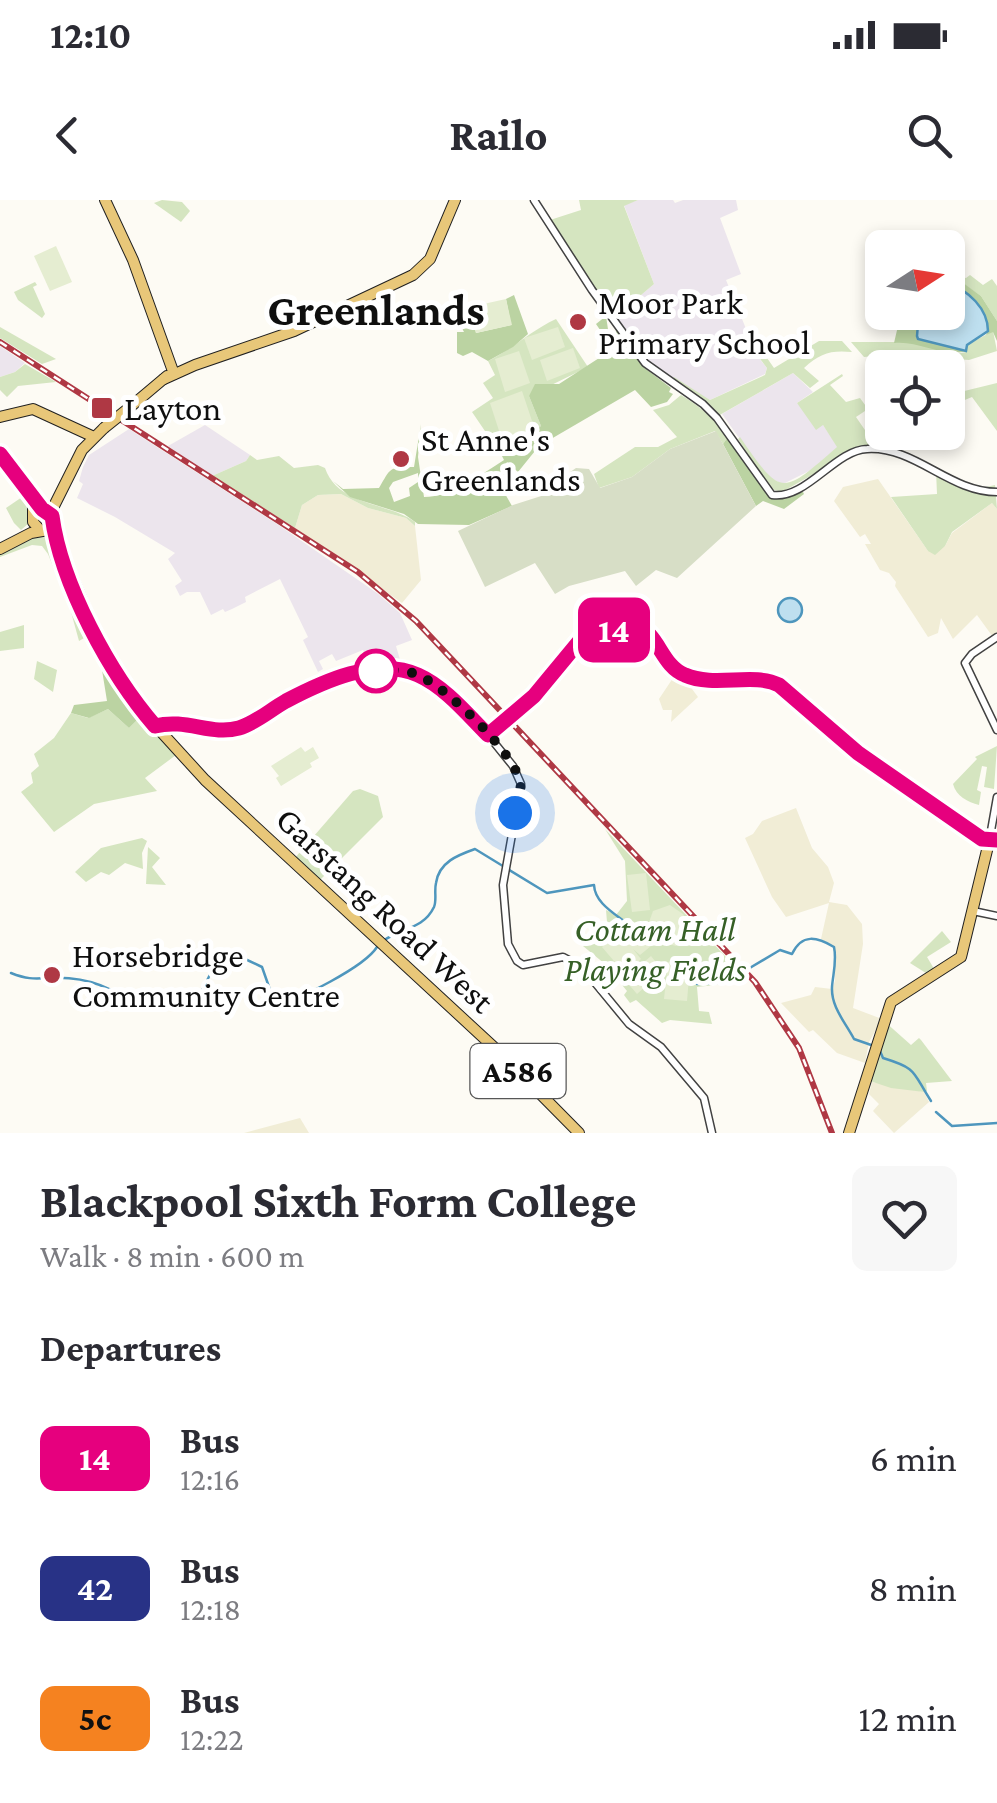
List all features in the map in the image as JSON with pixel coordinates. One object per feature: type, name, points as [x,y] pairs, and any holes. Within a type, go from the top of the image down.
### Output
[{"type":"main road","points":[[105,200],[127,244],[169,370]]},
{"type":"main road","points":[[0,547],[29,533],[48,530],[50,514],[80,453],[96,433],[169,370],[294,331],[416,273],[430,259],[455,200]]},
{"type":"main road","points":[[0,417],[25,408],[96,433]]},
{"type":"main road","name":"A586","points":[[0,454],[50,514],[56,541],[108,658],[160,727]]},
{"type":"main road","points":[[33,497],[33,520],[56,541]]},
{"type":"main road","points":[[0,547],[27,528],[38,512],[50,514]]},
{"type":"main road","points":[[160,727],[180,722],[211,729],[236,728],[330,680],[357,673],[403,670],[430,681],[488,735],[534,696],[582,638],[628,627],[643,627],[669,665],[689,677],[731,682],[764,680],[779,685],[858,753],[993,841],[960,958],[889,1006],[849,1133]]},
{"type":"main road","name":"Garstang Road West","points":[[160,727],[248,821],[499,1052],[579,1133]]},
{"type":"street","points":[[534,200],[645,363],[703,404],[774,496],[832,468],[850,452],[865,449],[906,458],[960,486],[997,492]]},
{"type":"street","points":[[997,637],[964,664],[997,730]]},
{"type":"street","points":[[488,735],[513,766],[521,784],[503,885],[508,944],[516,961],[529,965],[566,957],[582,967],[629,1024],[658,1044],[704,1098],[712,1133]]},
{"type":"street","points":[[993,841],[997,796]]},
{"type":"street","points":[[974,911],[997,916]]},
{"type":"shaded area","points":[[638,200],[736,200],[738,210],[720,218],[741,274],[726,280],[749,336],[731,344],[733,347],[746,342],[767,368],[765,374],[710,400],[653,367],[614,318],[654,284],[624,205]]},
{"type":"shaded area","points":[[0,346],[25,363],[0,377]]},
{"type":"shaded area","points":[[793,373],[813,392],[797,403],[823,425],[838,447],[811,470],[783,484],[767,477],[722,414]]},
{"type":"shaded area","points":[[205,425],[250,455],[246,461],[212,476],[168,446]]},
{"type":"shaded area","points":[[129,429],[277,524],[400,613],[412,640],[396,646],[403,670],[374,671],[363,650],[336,661],[332,654],[319,661],[323,669],[318,672],[303,640],[308,637],[280,579],[245,597],[246,602],[211,615],[200,592],[180,596],[175,586],[182,581],[168,559],[175,553],[77,498],[89,455]]},
{"type":"shaded area","points":[[878,479],[928,551],[945,546],[952,533],[992,503],[997,509],[997,635],[993,637],[977,615],[953,639],[941,618],[938,633],[928,637],[896,582],[880,570],[865,544],[871,544],[865,534],[860,537],[834,501],[843,487]]},
{"type":"shaded area","points":[[341,494],[368,508],[406,518],[415,526],[421,580],[402,603],[295,528],[302,505],[318,495]]},
{"type":"shaded area","points":[[677,672],[703,680],[692,689],[698,697],[671,722],[672,710],[663,710],[659,699]]},
{"type":"shaded area","points":[[796,808],[812,848],[828,867],[834,883],[829,902],[847,905],[862,924],[863,944],[853,1008],[882,1019],[869,1042],[865,1063],[837,1053],[781,1003],[811,995],[815,987],[832,989],[835,981],[835,948],[821,939],[829,903],[786,917],[772,897],[745,838],[762,821]]},
{"type":"shaded area","points":[[872,1082],[924,1092],[929,1102],[894,1133],[873,1111],[879,1104],[869,1094]]},
{"type":"shaded area","points":[[300,1118],[309,1133],[244,1133]]},
{"type":"green space","points":[[579,200],[638,200],[624,206],[654,284],[614,318],[550,220],[581,210]]},
{"type":"green space","points":[[182,202],[190,211],[181,222],[154,203]]},
{"type":"green space","points":[[56,246],[72,282],[50,291],[34,256]]},
{"type":"green space","points":[[970,275],[983,285],[992,279],[997,286],[997,321],[981,296],[965,285],[965,278]]},
{"type":"green space","points":[[35,282],[33,287],[45,314],[42,318],[18,300],[14,292]]},
{"type":"green space","points":[[965,284],[981,296],[997,321],[997,341],[993,332],[986,335],[982,315]]},
{"type":"green space","points":[[514,295],[528,334],[488,361],[472,352],[463,356],[457,353],[457,332],[464,332],[459,322],[437,325],[436,316],[466,313],[465,309],[470,307],[476,333],[511,325],[506,299]]},
{"type":"green space","points":[[506,299],[512,325],[476,333],[470,307]]},
{"type":"green space","points":[[606,316],[609,336],[617,331],[646,369],[671,388],[669,392],[673,394],[667,402],[651,407],[635,390],[539,446],[518,472],[507,462],[503,470],[514,477],[504,492],[512,506],[469,525],[418,524],[404,514],[350,497],[333,481],[343,489],[379,488],[391,470],[414,467],[421,424],[418,457],[424,497],[456,489],[476,478],[504,460],[502,456],[541,426],[529,396],[535,384],[559,384],[613,349],[596,324]],"holes":[[[418,473],[418,482],[409,488],[410,496],[394,502],[389,488],[393,482]]]},
{"type":"green space","points":[[556,319],[588,367],[529,396],[541,426],[502,456],[472,412],[493,398],[483,383],[495,375],[488,361]]},
{"type":"green space","points":[[0,327],[56,359],[42,364],[0,338]]},
{"type":"green space","points":[[558,327],[565,347],[532,360],[524,338]]},
{"type":"green space","points":[[897,330],[918,330],[918,339],[962,350],[940,350],[894,343]]},
{"type":"green space","points":[[993,331],[997,351],[965,360],[967,345]]},
{"type":"green space","points":[[751,335],[774,368],[819,341],[842,341],[852,352],[826,354],[804,368],[819,381],[810,388],[793,373],[718,416],[672,380],[674,377],[710,400],[765,375],[767,368],[747,342],[732,347],[730,344]]},
{"type":"green space","points":[[851,342],[911,342],[941,350],[865,350],[864,357]]},
{"type":"green space","points":[[573,348],[580,368],[547,381],[540,360]]},
{"type":"green space","points":[[519,351],[530,383],[505,392],[495,359]]},
{"type":"green space","points":[[25,364],[56,382],[18,386],[7,397],[0,390],[0,377]]},
{"type":"green space","points":[[842,374],[830,385],[846,402],[860,398],[865,405],[865,411],[856,417],[865,430],[865,448],[848,450],[840,459],[782,492],[771,489],[738,439],[775,480],[784,483],[805,474],[837,447],[823,425],[816,430],[797,403]]},
{"type":"green space","points":[[997,383],[997,431],[972,397],[965,400],[965,391]]},
{"type":"green space","points":[[522,391],[535,430],[503,443],[490,403]]},
{"type":"green space","points":[[681,395],[723,431],[728,437],[723,444],[715,431],[670,449],[632,477],[599,488],[594,474],[635,447],[658,447],[677,437],[653,410],[669,405]]},
{"type":"green space","points":[[716,431],[756,506],[677,578],[656,570],[636,586],[625,571],[569,586],[555,594],[535,563],[485,587],[458,531],[513,505],[557,491],[560,479],[576,468],[589,469],[600,488],[632,477],[670,449]]},
{"type":"green space","points":[[728,437],[772,495],[802,490],[804,494],[784,509],[763,501],[756,506],[723,444]]},
{"type":"green space","points":[[250,455],[257,460],[279,456],[294,468],[325,468],[341,490],[404,515],[415,526],[406,518],[368,508],[341,494],[318,495],[302,505],[295,528],[212,476],[246,461]]},
{"type":"green space","points":[[936,471],[977,489],[995,485],[997,509],[992,503],[952,532],[935,555],[928,551],[891,497],[937,494]]},
{"type":"green space","points":[[28,493],[29,523],[21,530],[6,508]]},
{"type":"green space","points":[[29,533],[46,535],[53,543],[71,592],[64,594],[42,546],[32,545],[0,557],[0,549]]},
{"type":"green space","points":[[72,597],[91,634],[79,641],[68,601]]},
{"type":"green space","points":[[24,625],[24,648],[0,651],[0,632]]},
{"type":"green space","points":[[37,661],[57,670],[53,692],[34,679]]},
{"type":"green space","points":[[109,667],[142,715],[129,728],[108,709],[89,718],[71,713],[74,705],[107,701],[102,670]]},
{"type":"green space","points":[[108,709],[129,728],[142,715],[176,755],[145,778],[157,791],[94,804],[54,832],[21,792],[33,783],[31,773],[39,766],[34,754],[54,738],[71,713],[88,718]]},
{"type":"green space","points":[[997,746],[994,789],[984,787],[987,767],[982,766],[977,790],[981,792],[979,805],[967,800],[953,784],[975,757]]},
{"type":"green space","points":[[301,747],[305,752],[313,747],[319,758],[310,763],[312,767],[281,786],[271,766]]},
{"type":"green space","points":[[360,789],[378,796],[383,817],[319,881],[294,859],[353,791]]},
{"type":"green space","name":"Cottam Hall Playing Fields","points":[[605,829],[742,974],[716,985],[697,987],[699,1011],[709,1012],[712,1024],[670,1020],[662,1023],[636,1000],[630,1003],[624,995],[627,991],[605,964],[583,946],[608,934],[606,910],[616,915],[627,901],[625,861]]},
{"type":"green space","points":[[142,838],[147,841],[142,853],[143,869],[125,863],[109,875],[101,872],[86,882],[75,872],[101,848]]},
{"type":"green space","points":[[148,847],[160,858],[152,867],[166,885],[146,884]]},
{"type":"green space","points":[[646,873],[650,910],[632,912],[627,875]]},
{"type":"green space","points":[[670,905],[683,914],[690,926],[676,946],[653,940],[647,928],[653,911]]},
{"type":"green space","points":[[636,929],[651,946],[640,955],[633,949],[641,959],[625,974],[602,947],[619,933],[624,939]]},
{"type":"green space","points":[[942,931],[951,942],[927,957],[936,972],[929,975],[910,963]]},
{"type":"green space","points":[[651,956],[663,971],[637,994],[624,979]]},
{"type":"green space","points":[[668,962],[690,965],[687,1001],[664,999]]},
{"type":"green space","points":[[884,1021],[911,1045],[919,1038],[952,1081],[926,1083],[924,1092],[867,1080]]},
{"type":"water","points":[[965,293],[975,301],[987,323],[988,331],[967,345],[966,351],[917,336],[918,330],[965,330]]},
{"type":"water","points":[[790,598],[799,601],[799,619],[790,622],[781,619],[778,610],[781,601]]},
{"type":"waterway","points":[[383,941],[424,920],[434,907],[441,870],[456,857],[475,849],[547,893],[594,885],[602,903],[630,926]]},
{"type":"waterway","points":[[748,969],[780,950],[792,954],[805,940],[816,939],[834,947],[832,994],[836,1008],[854,1039],[874,1046]]},
{"type":"waterway","points":[[11,973],[85,981],[108,988],[137,1008],[171,994],[192,1010],[220,955],[245,959],[262,967],[275,1004],[330,982],[377,947]]},
{"type":"waterway","points":[[697,984],[716,983],[742,973]]},
{"type":"waterway","points":[[880,1051],[883,1058],[913,1073],[931,1101]]},
{"type":"waterway","points":[[936,1112],[952,1126],[997,1123]]},
{"type":"railway","points":[[0,342],[358,572],[416,621],[755,982],[799,1048],[832,1133]]},
{"type":"bus line","name":"14","points":[[0,454],[42,509],[52,516],[56,541],[101,644],[155,726],[180,722],[218,730],[236,728],[330,680],[357,673],[403,670],[430,681],[488,735],[534,696],[582,638],[636,626],[649,633],[674,670],[689,677],[731,682],[764,680],[779,685],[858,753],[982,839],[997,840]]},
{"type":"place","name":"Moor Park Primary School","points":[[578,322]]},
{"type":"place","name":"Layton","points":[[102,408]]},
{"type":"place","name":"St Anne's Greenlands","points":[[401,459]]},
{"type":"place","name":"Horsebridge Community Centre","points":[[52,975]]},
{"type":"district","name":"Greenlands","points":[[376,310]]},
{"type":"route","points":[[376,671],[403,670],[430,681],[488,735],[520,780],[521,794],[515,813]]}]
